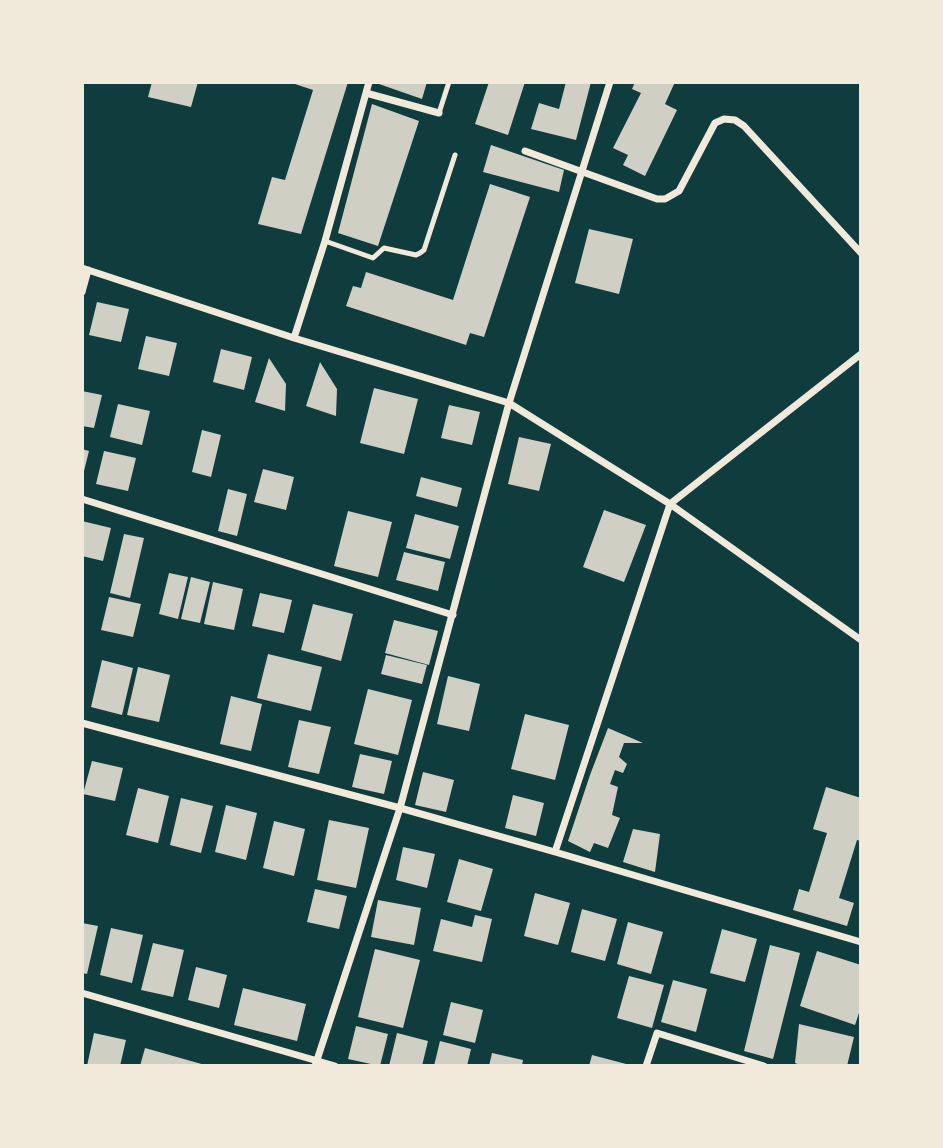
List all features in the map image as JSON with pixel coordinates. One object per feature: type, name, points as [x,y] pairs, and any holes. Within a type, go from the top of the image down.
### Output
[{"type":"street","points":[[294,338],[325,241],[369,82]]},
{"type":"street","points":[[316,1063],[400,808],[509,403],[610,82]]},
{"type":"street","points":[[366,93],[439,113]]},
{"type":"street","points":[[524,151],[657,199],[665,199],[679,191],[715,123],[724,119],[736,120],[861,253]]},
{"type":"street","points":[[82,292],[85,269],[294,338],[509,403],[670,504],[861,640]]},
{"type":"street","points":[[555,852],[670,504],[861,354]]},
{"type":"street","points":[[82,499],[453,615]]},
{"type":"street","points":[[82,723],[400,808],[861,942]]},
{"type":"street","points":[[82,993],[316,1063],[335,1066]]},
{"type":"street","points":[[646,1066],[657,1033],[764,1066]]},
{"type":"lane","points":[[439,113],[449,82]]},
{"type":"lane","points":[[325,241],[373,258],[384,248],[416,255],[420,253],[424,250],[455,155]]},
{"type":"building","points":[[152,82],[198,82],[191,107],[148,97]]},
{"type":"building","points":[[289,82],[348,82],[301,234],[258,224],[272,177],[285,180],[313,90]]},
{"type":"building","points":[[379,82],[427,82],[422,99]]},
{"type":"building","points":[[489,82],[525,82],[508,135],[475,124]]},
{"type":"building","points":[[566,82],[591,82],[576,140],[531,129],[539,103],[559,109]]},
{"type":"building","points":[[635,82],[675,82],[665,104],[677,110],[645,176],[623,165],[628,155],[613,148],[641,93],[632,89]]},
{"type":"building","points":[[372,104],[419,121],[378,246],[338,233]]},
{"type":"building","points":[[491,145],[564,170],[559,192],[483,172]]},
{"type":"building","points":[[490,184],[530,197],[484,337],[470,333],[466,345],[346,306],[353,286],[361,288],[366,272],[453,300]]},
{"type":"building","points":[[589,229],[633,239],[619,294],[575,283]]},
{"type":"building","points":[[97,302],[129,309],[121,342],[89,335]]},
{"type":"building","points":[[146,336],[177,343],[169,376],[138,369]]},
{"type":"building","points":[[221,349],[252,357],[244,390],[213,382]]},
{"type":"building","points":[[269,358],[286,384],[285,411],[255,402]]},
{"type":"building","points":[[320,362],[337,389],[336,416],[306,406]]},
{"type":"building","points":[[374,388],[418,399],[404,454],[360,443]]},
{"type":"building","points":[[82,391],[102,395],[94,428],[82,426]]},
{"type":"building","points":[[118,404],[150,411],[142,445],[110,437]]},
{"type":"building","points":[[449,405],[480,412],[472,445],[441,438]]},
{"type":"building","points":[[202,430],[221,435],[211,477],[192,472]]},
{"type":"building","points":[[519,437],[551,444],[539,491],[508,484]]},
{"type":"building","points":[[82,449],[89,451],[83,475],[82,475]]},
{"type":"building","points":[[104,451],[136,458],[128,491],[96,484]]},
{"type":"building","points":[[263,469],[294,477],[286,510],[254,502]]},
{"type":"building","points":[[421,477],[462,488],[457,507],[416,496]]},
{"type":"building","points":[[228,489],[247,494],[237,536],[218,531]]},
{"type":"building","points":[[604,510],[646,525],[624,582],[583,567]]},
{"type":"building","points":[[348,511],[392,522],[378,577],[334,566]]},
{"type":"building","points":[[415,514],[459,526],[450,559],[406,548]]},
{"type":"building","points":[[82,521],[111,528],[103,561],[82,556]]},
{"type":"building","points":[[124,534],[144,538],[130,598],[110,593]]},
{"type":"building","points":[[404,552],[445,562],[438,591],[396,580]]},
{"type":"building","points":[[169,573],[188,577],[178,619],[159,614]]},
{"type":"building","points":[[191,577],[210,582],[200,623],[181,619]]},
{"type":"building","points":[[213,582],[243,589],[234,630],[204,624]]},
{"type":"building","points":[[260,593],[292,600],[284,633],[252,626]]},
{"type":"building","points":[[109,597],[141,604],[133,637],[101,630]]},
{"type":"building","points":[[313,604],[353,614],[341,661],[301,650]]},
{"type":"building","points":[[394,620],[438,631],[429,665],[385,653]]},
{"type":"building","points":[[268,654],[322,667],[311,711],[257,698]]},
{"type":"building","points":[[386,655],[427,665],[422,684],[381,674]]},
{"type":"building","points":[[102,660],[133,668],[122,715],[91,707]]},
{"type":"building","points":[[138,667],[170,675],[159,722],[127,715]]},
{"type":"building","points":[[448,676],[480,684],[469,731],[437,724]]},
{"type":"building","points":[[368,689],[412,700],[398,755],[354,744]]},
{"type":"building","points":[[231,696],[262,704],[251,751],[220,744]]},
{"type":"building","points":[[525,714],[569,725],[555,780],[511,769]]},
{"type":"building","points":[[299,720],[331,727],[319,774],[288,767]]},
{"type":"building","points":[[608,728],[643,743],[624,743],[619,757],[627,764],[623,773],[615,770],[610,784],[618,787],[612,815],[620,818],[608,848],[594,843],[590,852],[568,841]]},
{"type":"building","points":[[360,754],[392,761],[384,794],[352,787]]},
{"type":"building","points":[[92,761],[123,768],[115,801],[83,794]]},
{"type":"building","points":[[423,772],[454,780],[446,812],[415,805]]},
{"type":"building","points":[[826,787],[861,798],[861,841],[857,840],[839,898],[854,903],[847,926],[793,910],[799,889],[809,892],[827,833],[813,829]]},
{"type":"building","points":[[138,788],[169,796],[158,843],[126,835]]},
{"type":"building","points":[[513,795],[544,803],[536,836],[505,828]]},
{"type":"building","points":[[181,798],[213,806],[201,853],[170,845]]},
{"type":"building","points":[[226,805],[257,813],[246,860],[215,852]]},
{"type":"building","points":[[329,820],[369,828],[356,888],[317,880]]},
{"type":"building","points":[[274,821],[305,829],[294,876],[263,868]]},
{"type":"building","points":[[633,829],[660,834],[655,872],[623,862]]},
{"type":"building","points":[[403,847],[435,854],[427,888],[396,880]]},
{"type":"building","points":[[459,859],[493,869],[481,911],[447,902]]},
{"type":"building","points":[[315,889],[347,896],[339,929],[307,922]]},
{"type":"building","points":[[535,893],[570,903],[558,945],[524,936]]},
{"type":"building","points":[[378,900],[421,908],[414,945],[371,937]]},
{"type":"building","points":[[582,909],[617,919],[605,961],[571,952]]},
{"type":"building","points":[[475,915],[492,919],[482,962],[433,951],[441,919],[472,927]]},
{"type":"building","points":[[628,922],[663,932],[651,974],[617,964]]},
{"type":"building","points":[[82,923],[98,926],[87,974],[82,973]]},
{"type":"building","points":[[111,928],[143,935],[132,983],[100,975]]},
{"type":"building","points":[[722,929],[757,939],[745,982],[710,973]]},
{"type":"building","points":[[153,943],[184,950],[173,997],[141,990]]},
{"type":"building","points":[[770,945],[800,953],[773,1059],[744,1051]]},
{"type":"building","points":[[375,949],[420,960],[403,1028],[358,1017]]},
{"type":"building","points":[[817,951],[861,965],[861,1007],[855,1025],[800,1006]]},
{"type":"building","points":[[196,967],[227,975],[219,1008],[188,1000]]},
{"type":"building","points":[[629,976],[664,985],[652,1028],[617,1018]]},
{"type":"building","points":[[673,980],[707,989],[696,1032],[661,1022]]},
{"type":"building","points":[[243,988],[306,1004],[297,1041],[234,1025]]},
{"type":"building","points":[[451,1002],[483,1010],[475,1043],[443,1035]]},
{"type":"building","points":[[799,1024],[854,1037],[847,1066],[802,1066],[795,1063]]},
{"type":"building","points":[[356,1026],[388,1034],[380,1066],[348,1059]]},
{"type":"building","points":[[94,1033],[126,1040],[120,1066],[87,1066]]},
{"type":"building","points":[[397,1033],[428,1041],[422,1066],[389,1066]]},
{"type":"building","points":[[440,1041],[471,1049],[467,1066],[434,1066]]},
{"type":"building","points":[[145,1048],[205,1065],[205,1066],[140,1066]]},
{"type":"building","points":[[492,1053],[523,1060],[522,1066],[489,1066]]},
{"type":"building","points":[[592,1055],[630,1065],[630,1066],[589,1066]]}]
